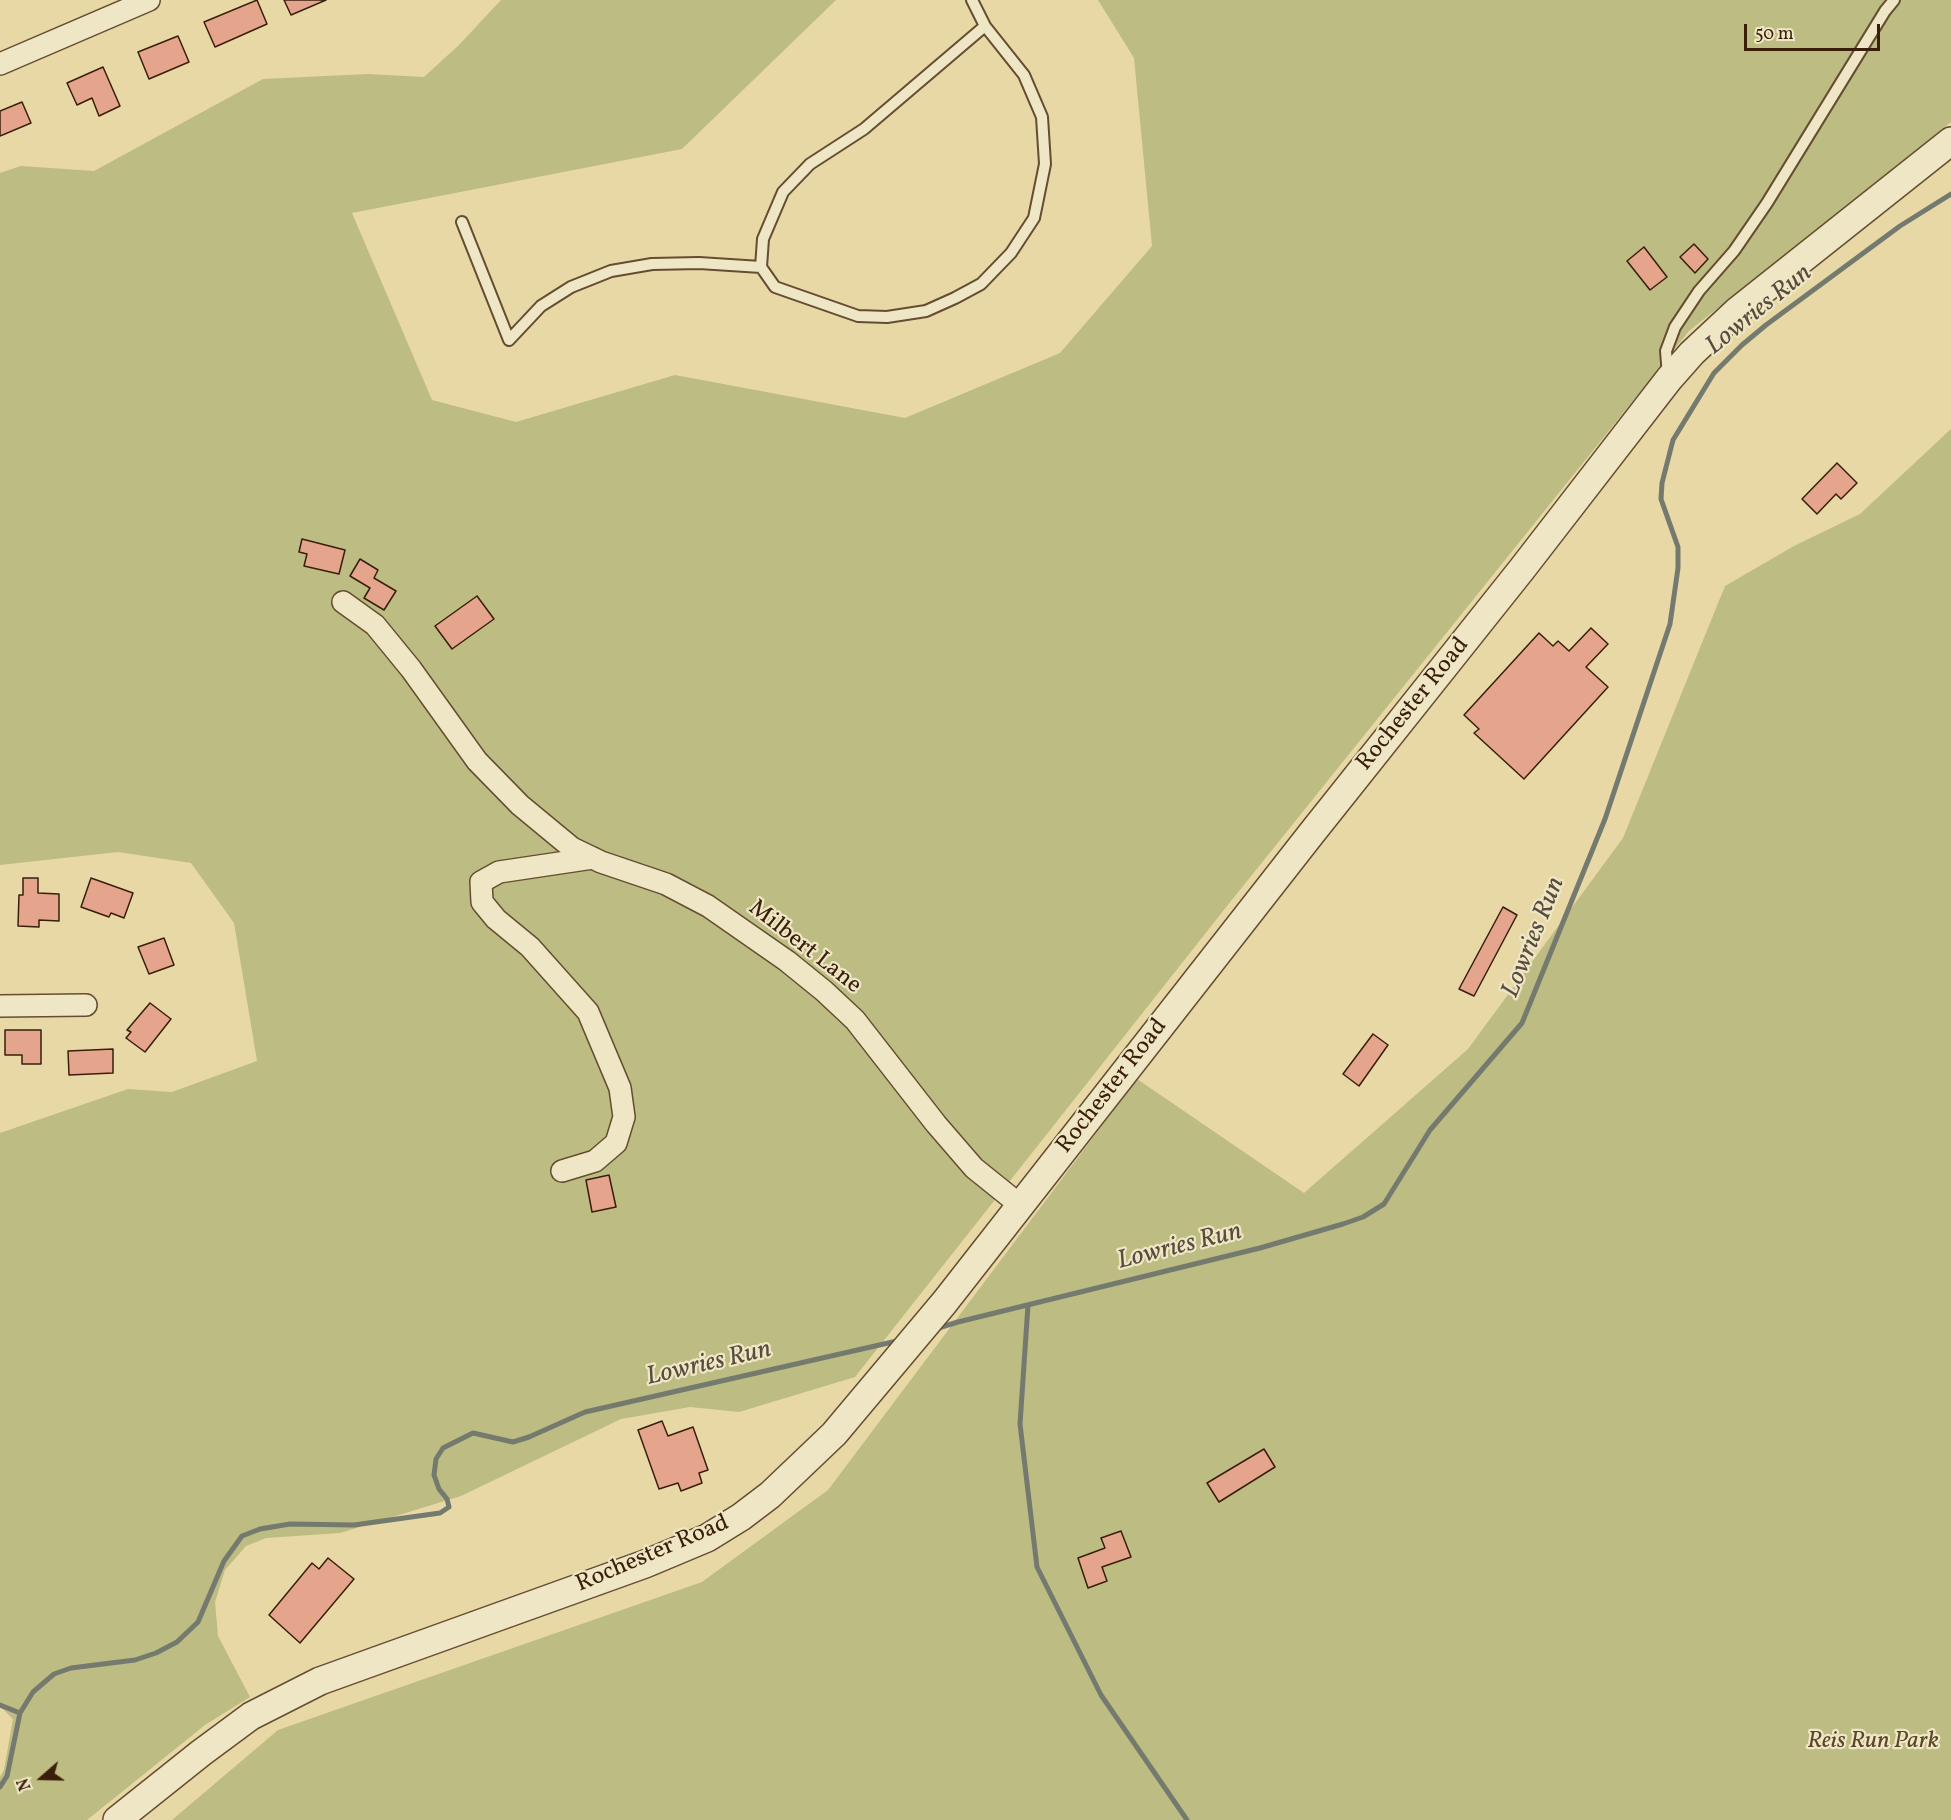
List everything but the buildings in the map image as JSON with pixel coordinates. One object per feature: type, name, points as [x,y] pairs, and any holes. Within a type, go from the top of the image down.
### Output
[{"type":"street","points":[[0,64],[149,0]]},
{"type":"street","name":"Rochester Road","points":[[117,1820],[251,1716],[320,1681],[645,1564],[707,1538],[741,1517],[770,1495],[834,1434],[929,1321],[1669,379],[1692,353],[1737,311],[1951,141]]},
{"type":"street","name":"Milbert Lane","points":[[343,602],[375,625],[411,669],[477,761],[549,831],[572,848],[593,858],[666,884],[708,906],[795,967],[825,991],[855,1020],[936,1124],[974,1168],[1020,1205]]},
{"type":"street","name":"Milbert Lane","points":[[562,1171],[595,1161],[616,1143],[624,1117],[620,1088],[588,1012],[530,947],[496,919],[482,902],[481,882],[499,872],[593,858]]},
{"type":"street","points":[[0,1006],[86,1005]]},
{"type":"lane","points":[[972,0],[985,26],[1024,75],[1042,117],[1045,164],[1034,218],[1011,253],[981,284],[955,298],[926,311],[887,317],[858,316],[775,287],[761,267],[763,239],[783,192],[810,164],[864,129],[985,26]]},
{"type":"lane","points":[[1669,379],[1666,351],[1675,327],[1699,291],[1734,251],[1767,203],[1894,0]]},
{"type":"lane","points":[[462,222],[509,340],[541,306],[571,287],[611,271],[652,264],[699,262],[761,267]]},
{"type":"green space","points":[[501,0],[836,0],[682,149],[352,213],[432,400],[516,422],[675,375],[905,418],[1060,353],[1152,246],[1134,58],[1098,0],[1951,0],[1951,122],[1689,331],[1227,906],[855,1377],[739,1412],[690,1407],[621,1419],[461,1496],[340,1533],[266,1538],[246,1546],[225,1570],[215,1602],[218,1636],[250,1697],[205,1725],[87,1820],[0,1820],[0,1777],[4,1770],[13,1719],[0,1706],[0,1133],[128,1089],[172,1092],[257,1061],[234,923],[191,863],[118,852],[0,865],[0,173],[21,166],[94,171],[263,79],[368,74],[424,77],[459,45]]},
{"type":"green space","name":"Reis Run Park","points":[[1951,429],[1951,1820],[172,1820],[278,1730],[702,1582],[828,1490],[1137,1079],[1304,1193],[1468,1049],[1623,838],[1725,586],[1794,546],[1860,514]]},
{"type":"waterway","name":"Lowries Run","points":[[935,1329],[1260,1248],[1363,1217],[1384,1204],[1430,1130],[1522,1023],[1605,819],[1670,624],[1678,568],[1678,547],[1661,499],[1662,483],[1673,440],[1714,373],[1742,345],[1900,226],[1951,194]]},
{"type":"waterway","points":[[1028,1305],[1020,1424],[1037,1567],[1101,1695],[1187,1820]]},
{"type":"waterway","name":"Lowries Run","points":[[0,1787],[7,1776],[20,1713],[33,1692],[54,1674],[71,1668],[135,1660],[156,1653],[177,1642],[198,1622],[224,1561],[242,1536],[260,1529],[290,1524],[354,1525],[440,1513],[449,1507],[434,1475],[436,1459],[443,1448],[473,1433],[513,1442],[585,1412],[897,1341]]},
{"type":"waterway","points":[[0,1705],[20,1713]]}]
